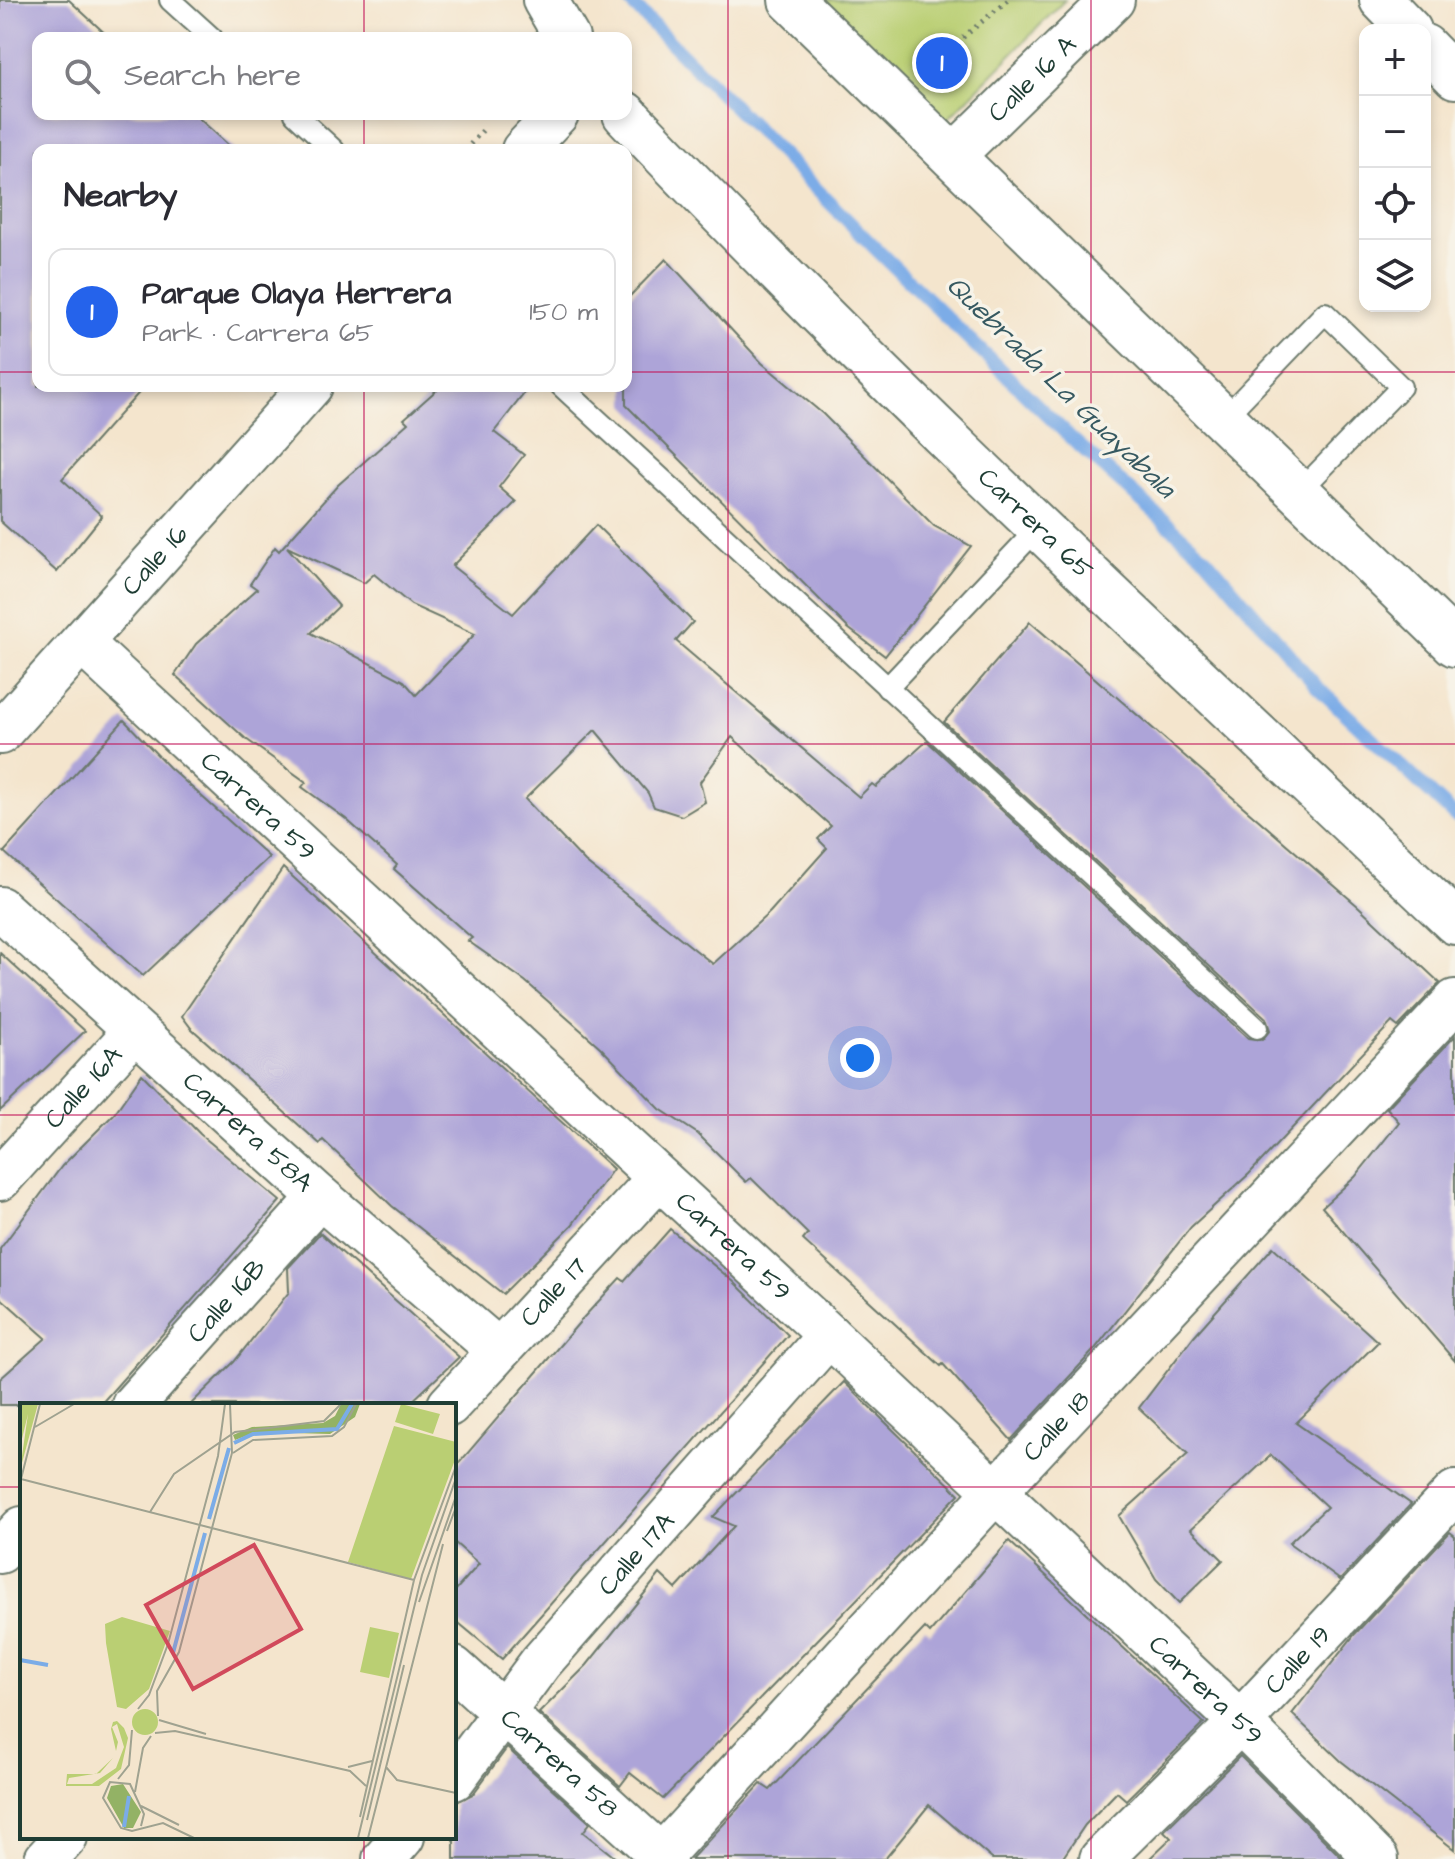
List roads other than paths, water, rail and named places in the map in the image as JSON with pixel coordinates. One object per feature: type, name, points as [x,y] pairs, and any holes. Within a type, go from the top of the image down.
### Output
[{"type":"main road","points":[[545,0],[564,32]]},
{"type":"main road","points":[[791,0],[1455,644]]},
{"type":"main road","name":"Carrera 65","points":[[631,120],[709,203],[1039,527],[1455,922]]},
{"type":"street","name":"Calle 16 A","points":[[952,157],[1113,0]]},
{"type":"street","points":[[1381,0],[1404,24]]},
{"type":"street","points":[[1431,52],[1455,77]]},
{"type":"street","points":[[529,144],[551,120]]},
{"type":"street","name":"Calle 16","points":[[0,733],[306,392]]},
{"type":"street","name":"Carrera 59","points":[[82,643],[657,1180],[829,1335],[1240,1722],[1377,1859]]},
{"type":"street","name":"Carrera 58A","points":[[0,908],[134,1032],[498,1350]]},
{"type":"street","name":"Calle 18","points":[[663,1857],[995,1492],[1455,1001]]},
{"type":"street","name":"Calle 16A","points":[[0,1179],[134,1032]]},
{"type":"street","name":"Calle 17","points":[[451,1403],[657,1180]]},
{"type":"street","name":"Calle 16B","points":[[135,1403],[320,1197]]},
{"type":"street","name":"Calle 17A","points":[[456,1776],[541,1662],[829,1335]]},
{"type":"street","name":"Calle 19","points":[[1101,1859],[1240,1722],[1455,1492]]},
{"type":"street","points":[[0,1552],[20,1530]]},
{"type":"street","name":"Carrera 58","points":[[456,1670],[663,1857]]},
{"type":"street","points":[[46,1859],[64,1839]]},
{"type":"street","points":[[384,1859],[401,1839]]},
{"type":"lane","points":[[170,0],[205,32]]},
{"type":"lane","points":[[302,120],[328,144]]},
{"type":"lane","points":[[1223,419],[1325,313],[1401,387],[1298,493]]},
{"type":"lane","points":[[567,392],[1257,1028]]},
{"type":"lane","points":[[887,688],[1039,527]]},
{"type":"waterway","name":"Quebrada La Guayabala","points":[[628,0],[878,251],[1072,439],[1206,558],[1317,687],[1455,816]]},
{"type":"place","name":"Parque Olaya Herrera","points":[[942,63]]}]
